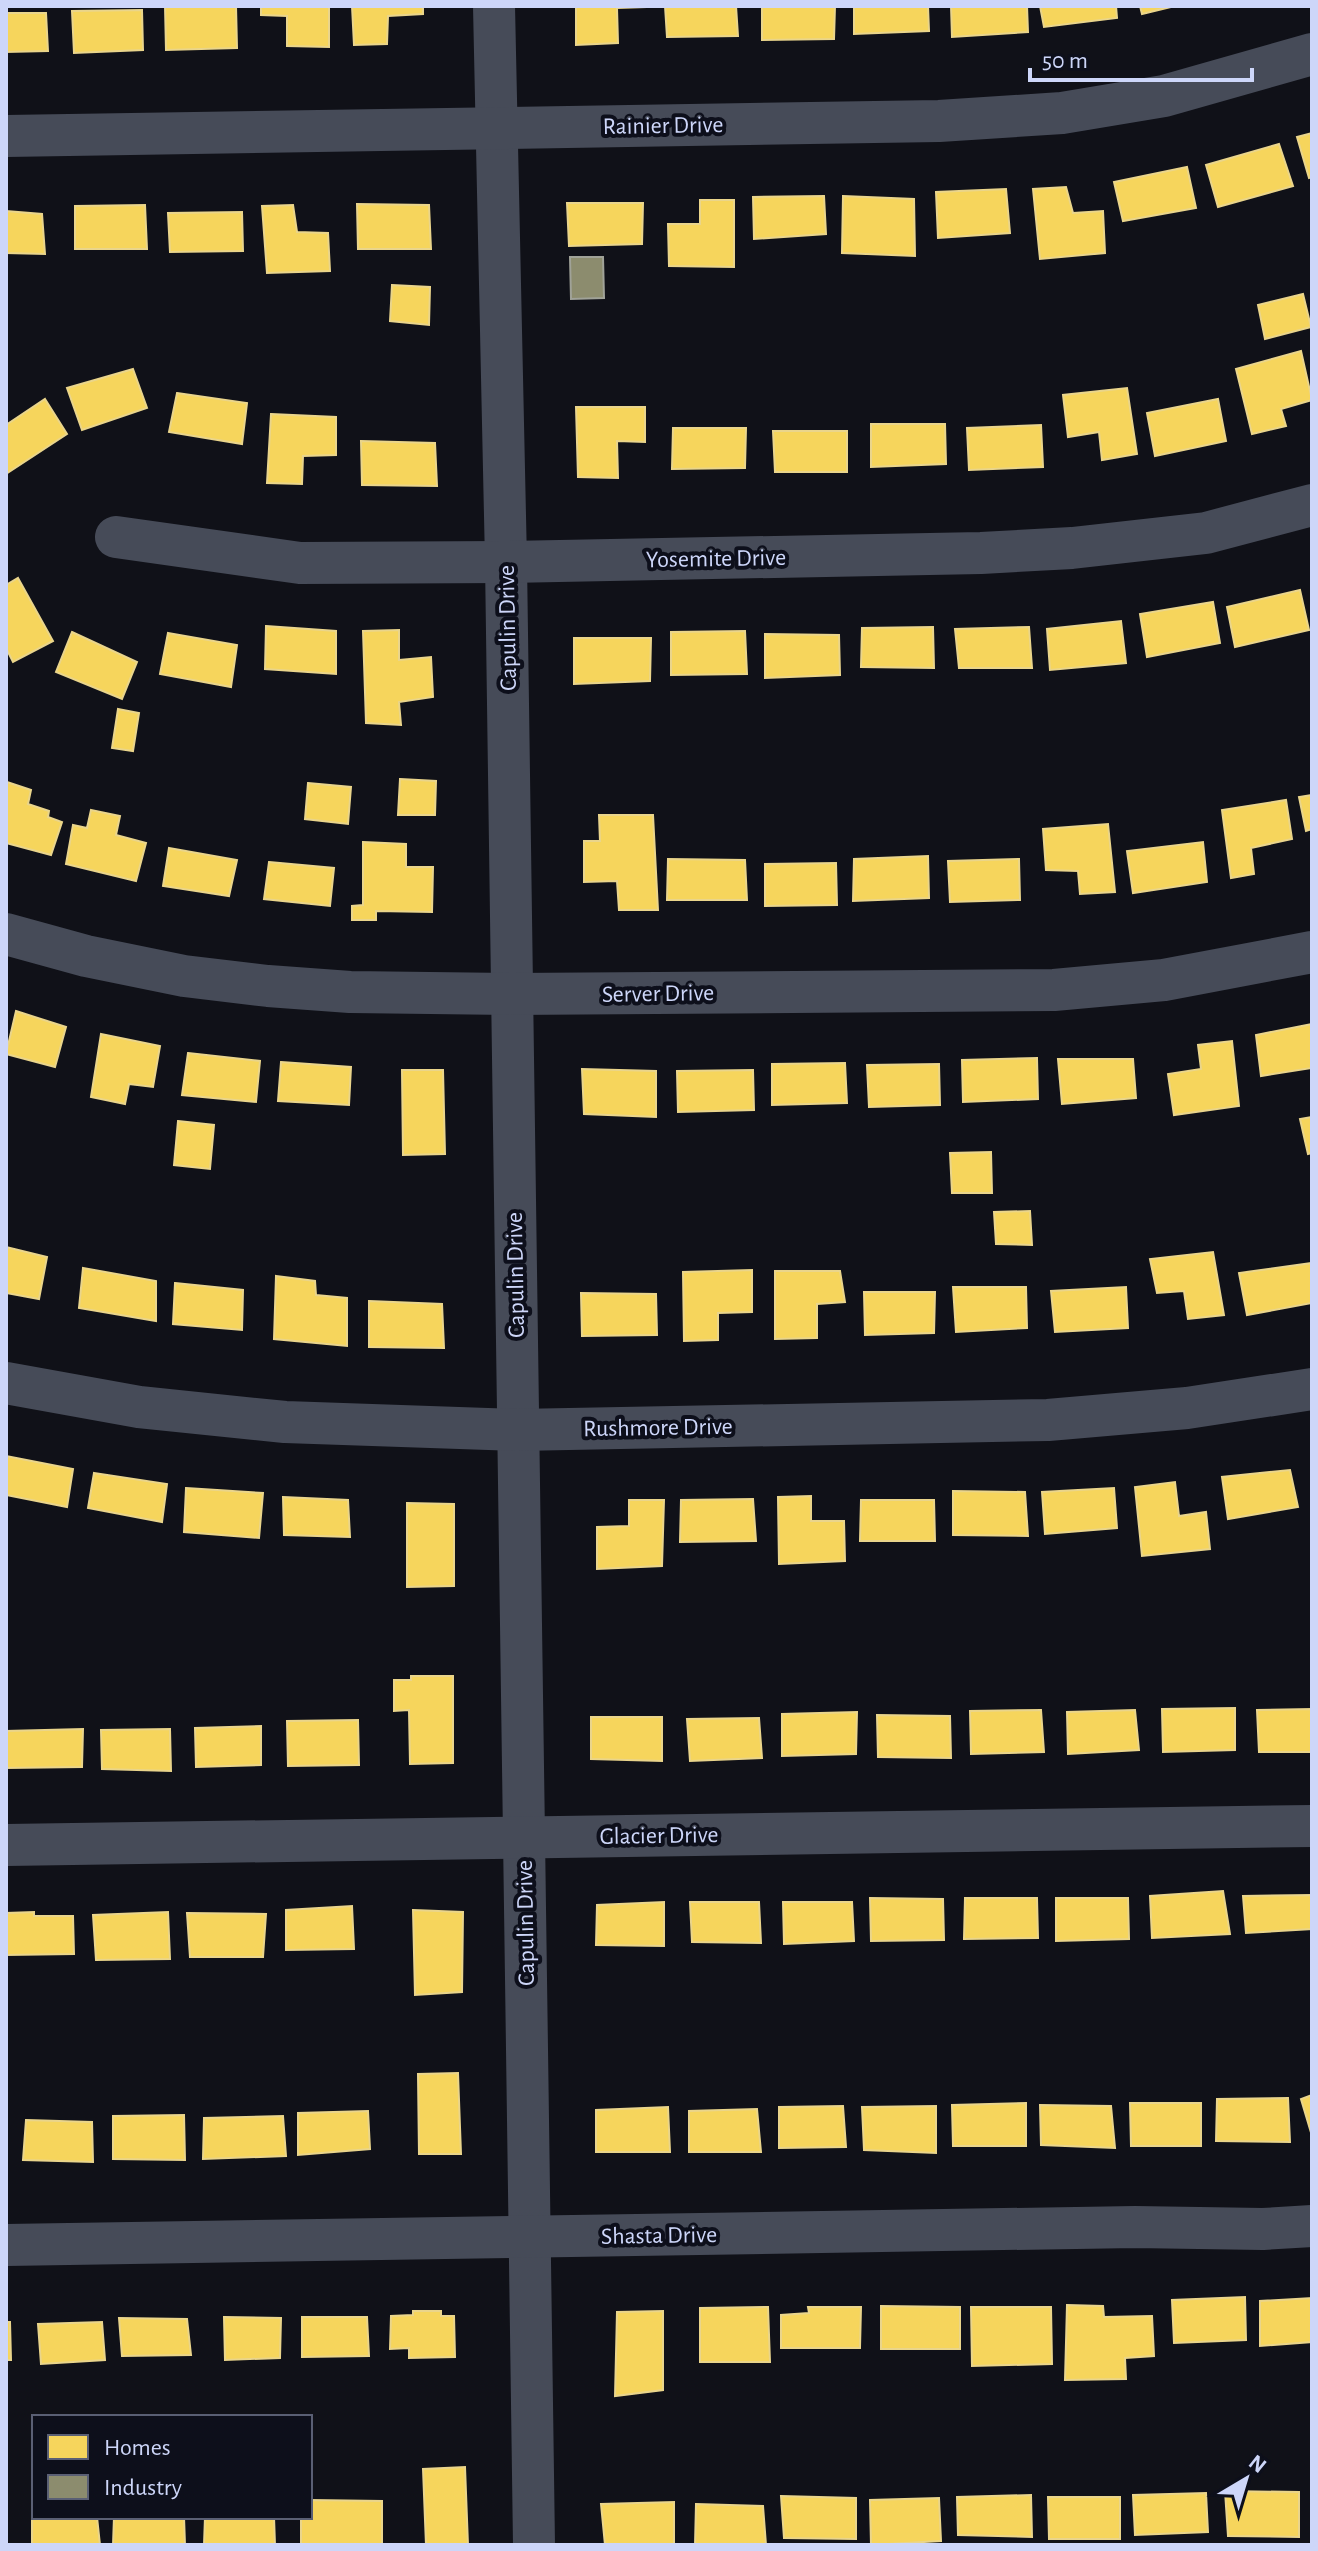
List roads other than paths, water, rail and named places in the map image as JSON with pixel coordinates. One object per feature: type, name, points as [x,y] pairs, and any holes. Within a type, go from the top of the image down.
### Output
[{"type":"street","name":"Capulin Drive","points":[[494,6],[506,562],[534,2545]]},
{"type":"street","name":"Rainier Drive","points":[[6,136],[939,121],[1062,113],[1164,96],[1312,54]]},
{"type":"street","name":"Yosemite Drive","points":[[116,537],[300,563],[506,562],[1072,548],[1206,533],[1312,505]]},
{"type":"street","name":"Server Drive","points":[[6,934],[100,959],[184,976],[350,992],[511,994],[1054,990],[1164,980],[1312,952]]},
{"type":"street","name":"Rushmore Drive","points":[[6,1383],[139,1407],[285,1422],[517,1430],[1048,1420],[1187,1408],[1312,1389]]},
{"type":"street","name":"Glacier Drive","points":[[6,1845],[1312,1826]]},
{"type":"street","name":"Shasta Drive","points":[[6,2245],[1312,2226]]}]
